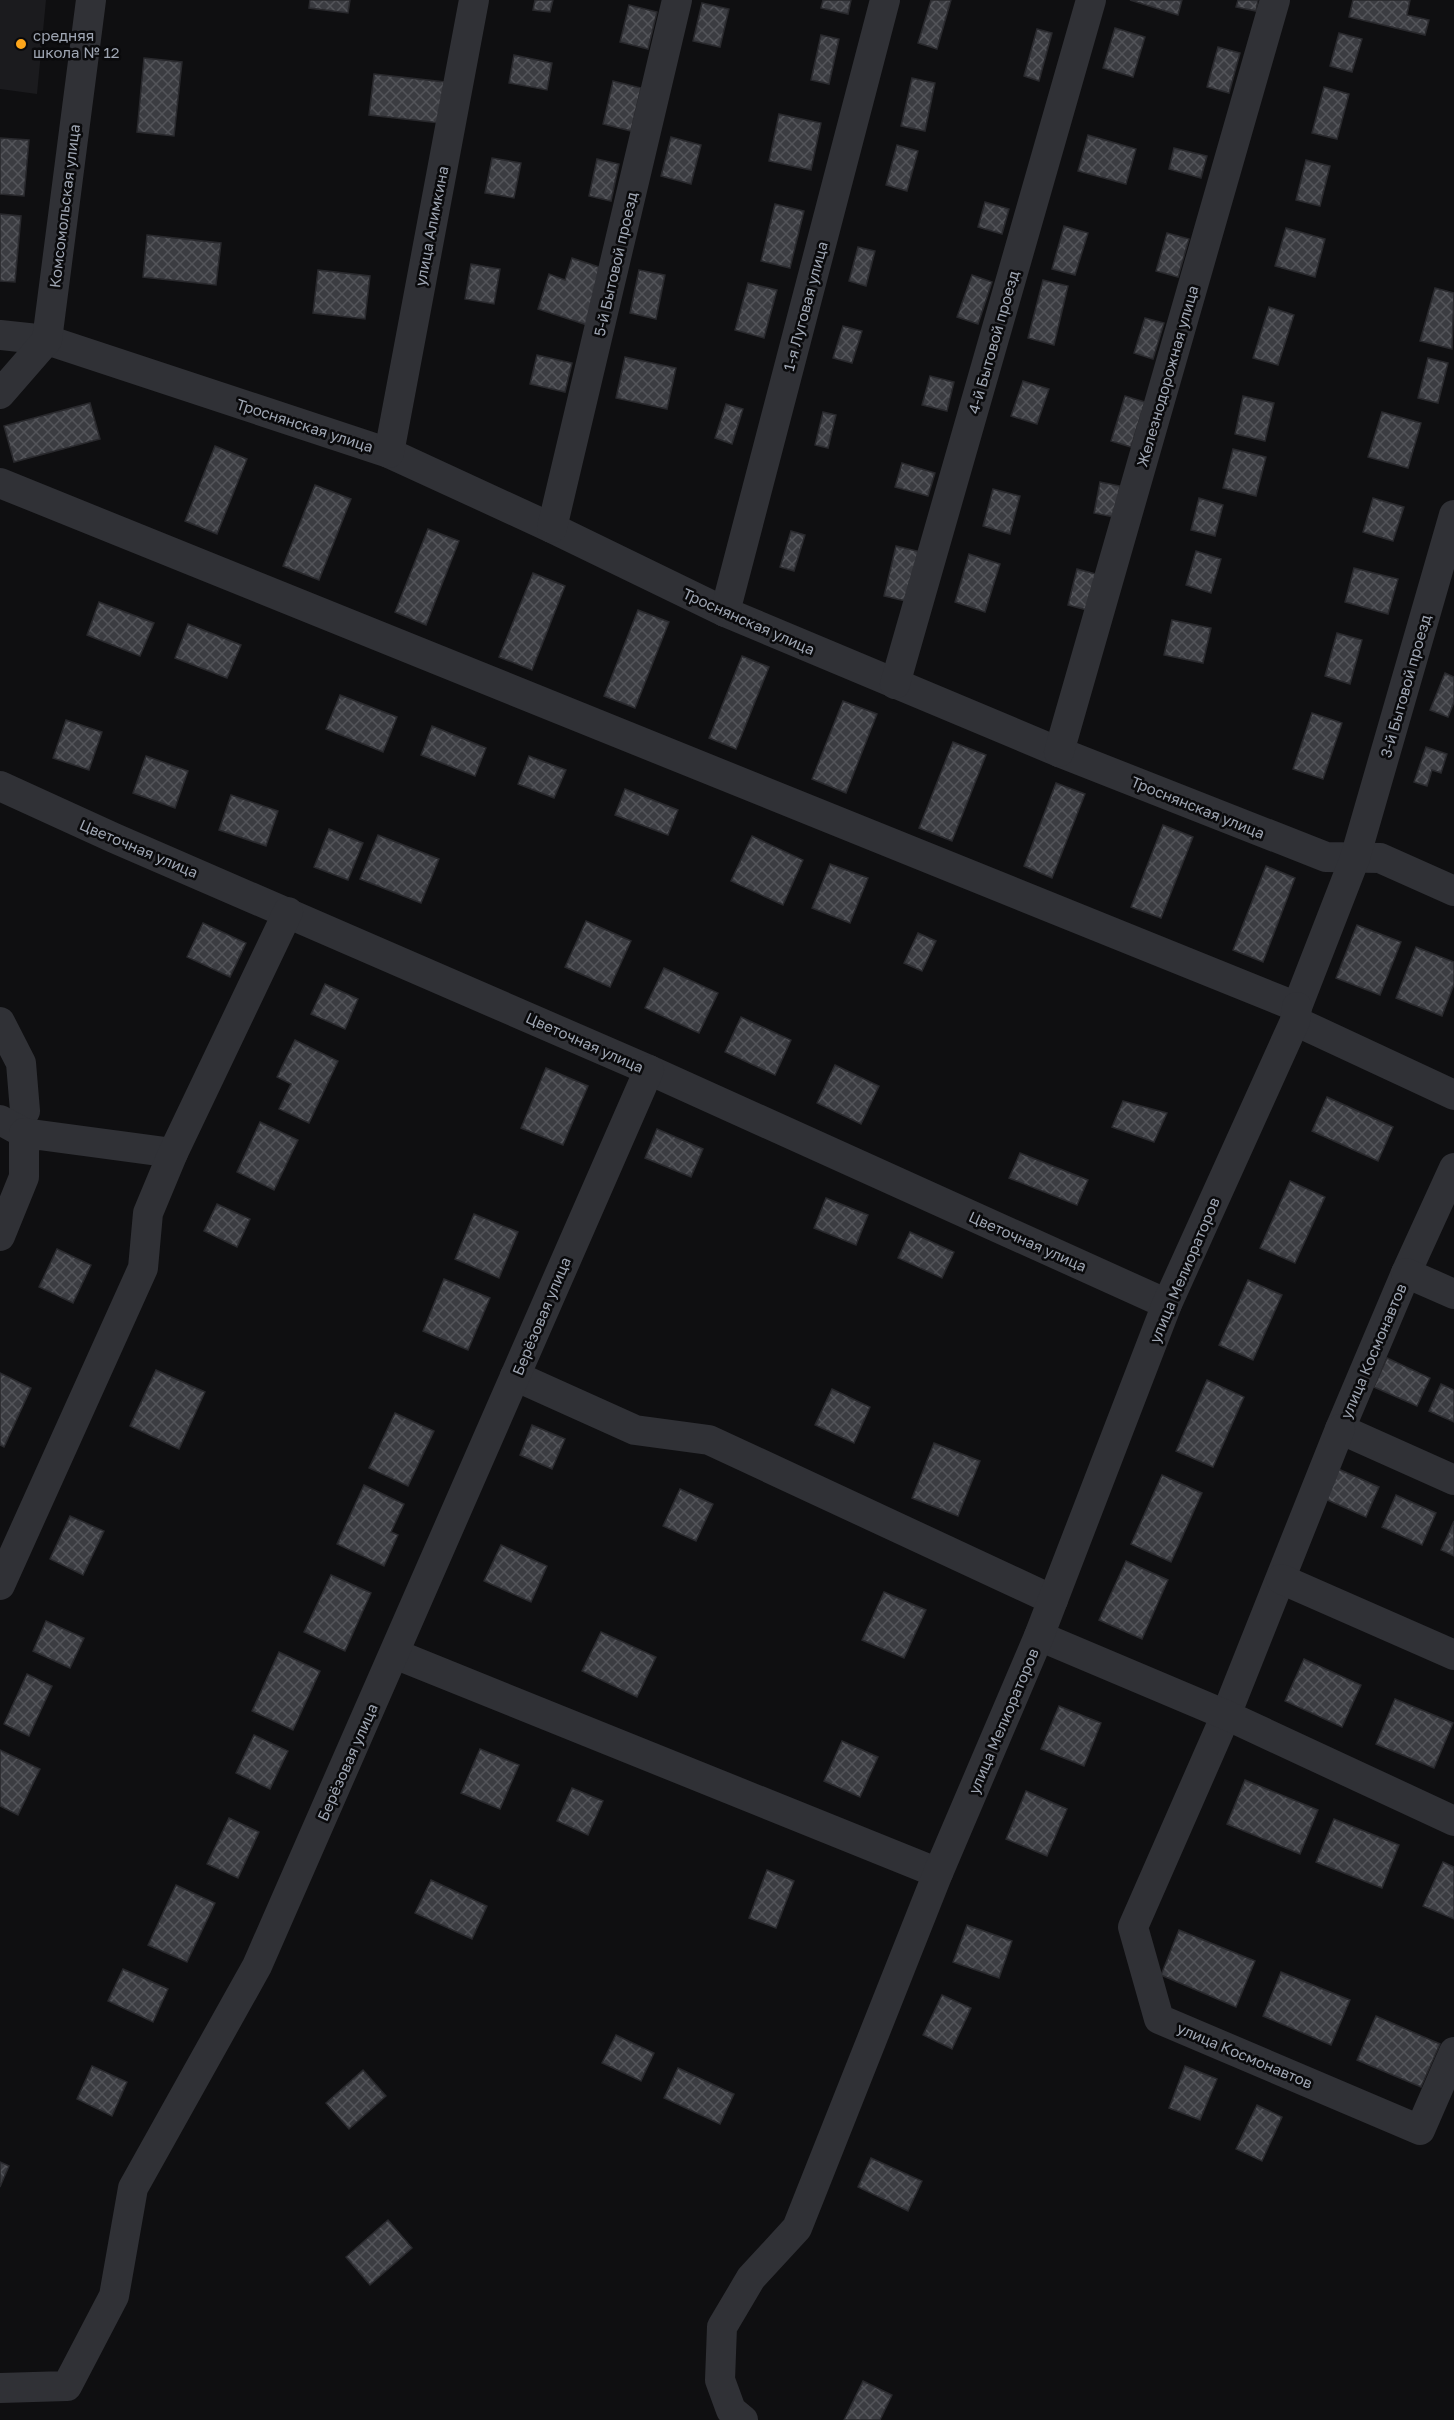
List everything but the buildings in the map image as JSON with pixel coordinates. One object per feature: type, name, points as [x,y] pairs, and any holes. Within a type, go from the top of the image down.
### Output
[{"type":"street","name":"Комсомольская улица","points":[[47,340],[91,0]]},
{"type":"street","name":"улица Алимкина","points":[[388,453],[474,0]]},
{"type":"street","name":"5-й Бытовой проезд","points":[[552,528],[677,0]]},
{"type":"street","name":"1-я Луговая улица","points":[[725,612],[885,0]]},
{"type":"street","name":"4-й Бытовой проезд","points":[[895,684],[1090,0]]},
{"type":"street","name":"Железнодорожная улица","points":[[1059,752],[1275,0]]},
{"type":"street","name":"Троснянская улица","points":[[0,335],[47,340],[388,453],[552,528],[725,612],[1059,752],[1326,857],[1380,858],[1454,891]]},
{"type":"street","points":[[0,394],[47,340]]},
{"type":"street","points":[[0,483],[1296,1014],[1454,1095]]},
{"type":"street","name":"3-й Бытовой проезд","points":[[1296,1014],[1355,858],[1454,514]]},
{"type":"street","name":"Цветочная улица","points":[[0,786],[114,838],[649,1070],[1167,1304]]},
{"type":"street","points":[[0,1585],[143,1268],[148,1213],[173,1153],[288,912]]},
{"type":"street","name":"улица Мелиораторов","points":[[743,2420],[731,2410],[720,2380],[722,2326],[750,2278],[797,2228],[938,1873],[1039,1636],[1167,1304],[1296,1014]]},
{"type":"street","points":[[0,1022],[21,1063],[16,1122],[24,1177],[0,1236]]},
{"type":"street","name":"Берёзовая улица","points":[[0,2388],[67,2386],[114,2296],[133,2188],[257,1966],[649,1070]]},
{"type":"street","points":[[16,1122],[173,1153]]},
{"type":"street","name":"улица Космонавтов","points":[[1454,1168],[1406,1273],[1340,1429],[1226,1715],[1133,1927],[1159,2019],[1420,2130],[1454,2052]]},
{"type":"street","name":"улица Космонавтов","points":[[1406,1273],[1454,1294]]},
{"type":"street","points":[[515,1376],[635,1430],[709,1440],[1053,1600]]},
{"type":"street","name":"улица Космонавтов","points":[[1340,1429],[1454,1480]]},
{"type":"street","points":[[1281,1579],[1454,1655]]},
{"type":"street","points":[[1039,1636],[1226,1715],[1454,1821]]},
{"type":"street","points":[[395,1654],[938,1873]]},
{"type":"shaded area","name":"средняя школа № 12","points":[[0,0],[46,0],[37,94],[0,89]]},
{"type":"place","name":"средняя школа № 12","points":[[21,44]]}]
